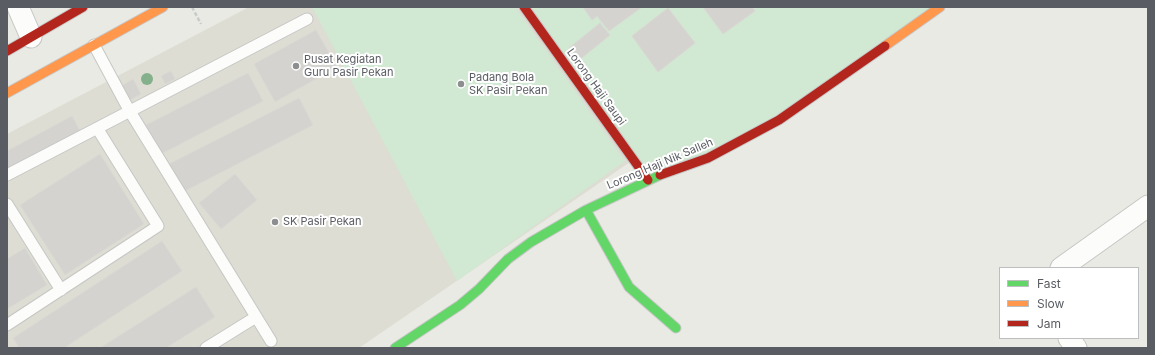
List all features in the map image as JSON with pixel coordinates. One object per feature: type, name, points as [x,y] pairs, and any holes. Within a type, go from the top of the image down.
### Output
[{"type":"main road","points":[[7,51],[83,7]]},
{"type":"main road","points":[[7,93],[162,7]]},
{"type":"main road","name":"Lorong Haji Saupi","points":[[524,7],[648,180]]},
{"type":"main road","name":"Lorong Haji Nik Salleh","points":[[395,348],[460,305],[480,289],[508,259],[531,242],[586,210],[648,180],[708,158],[779,120],[940,7]]},
{"type":"main road","points":[[586,210],[629,287],[676,328]]},
{"type":"street","points":[[18,7],[31,37]]},
{"type":"street","points":[[1063,267],[1145,214]]},
{"type":"street","points":[[1070,339],[1076,348]]},
{"type":"lane","points":[[7,175],[129,110],[307,19]]},
{"type":"lane","points":[[94,45],[129,110],[271,341]]},
{"type":"lane","points":[[7,325],[158,226],[97,128]]},
{"type":"lane","points":[[7,204],[61,290]]},
{"type":"lane","points":[[206,348],[256,317]]},
{"type":"path","points":[[192,7],[201,24]]},
{"type":"shaded area","name":"SK Pasir Pekan","points":[[249,7],[517,7],[630,162],[359,348],[7,348],[7,134]]},
{"type":"green space","name":"Padang Bola SK Pasir Pekan","points":[[312,7],[515,7],[625,161],[457,281]]},
{"type":"green space","points":[[524,7],[940,7],[779,120],[648,180]]},
{"type":"building","points":[[583,7],[642,7],[609,31],[597,16],[592,20]]},
{"type":"building","points":[[703,7],[752,7],[755,11],[723,34]]},
{"type":"building","points":[[668,8],[695,43],[658,72],[632,36]]},
{"type":"building","points":[[600,23],[610,35],[578,61],[569,48]]},
{"type":"building","name":"Pusat Kegiatan Guru Pasir Pekan","points":[[316,30],[337,67],[275,102],[254,64]]},
{"type":"building","points":[[171,71],[175,79],[165,84],[161,76]]},
{"type":"building","points":[[248,73],[263,101],[161,154],[146,125]]},
{"type":"building","points":[[133,79],[141,94],[128,101],[120,87]]},
{"type":"building","points":[[299,98],[313,125],[183,192],[169,164]]},
{"type":"building","points":[[72,116],[80,131],[7,171],[7,151]]},
{"type":"building","points":[[100,154],[144,224],[65,275],[20,205]]},
{"type":"building","points":[[235,174],[257,200],[221,229],[199,203]]},
{"type":"building","points":[[162,241],[182,271],[64,348],[19,348],[13,338]]},
{"type":"building","points":[[25,248],[47,285],[7,309],[7,259]]},
{"type":"building","points":[[196,287],[215,317],[166,348],[100,348]]},
{"type":"traffic: fast","points":[[395,348],[460,305],[479,289],[508,259],[531,242],[586,210],[660,175]]},
{"type":"traffic: fast","points":[[586,210],[629,287],[676,328]]},
{"type":"traffic: slow","points":[[7,93],[163,7]]},
{"type":"traffic: slow","points":[[885,46],[940,7]]},
{"type":"traffic: jam","points":[[7,51],[83,7]]},
{"type":"traffic: jam","points":[[524,7],[648,180]]},
{"type":"traffic: jam","points":[[660,175],[708,158],[779,120],[885,46]]},
{"type":"place","name":"Pusat Kegiatan Guru Pasir Pekan","points":[[296,66]]},
{"type":"place","name":"Padang Bola SK Pasir Pekan","points":[[461,84]]},
{"type":"place","name":"SK Pasir Pekan","points":[[275,222]]}]
